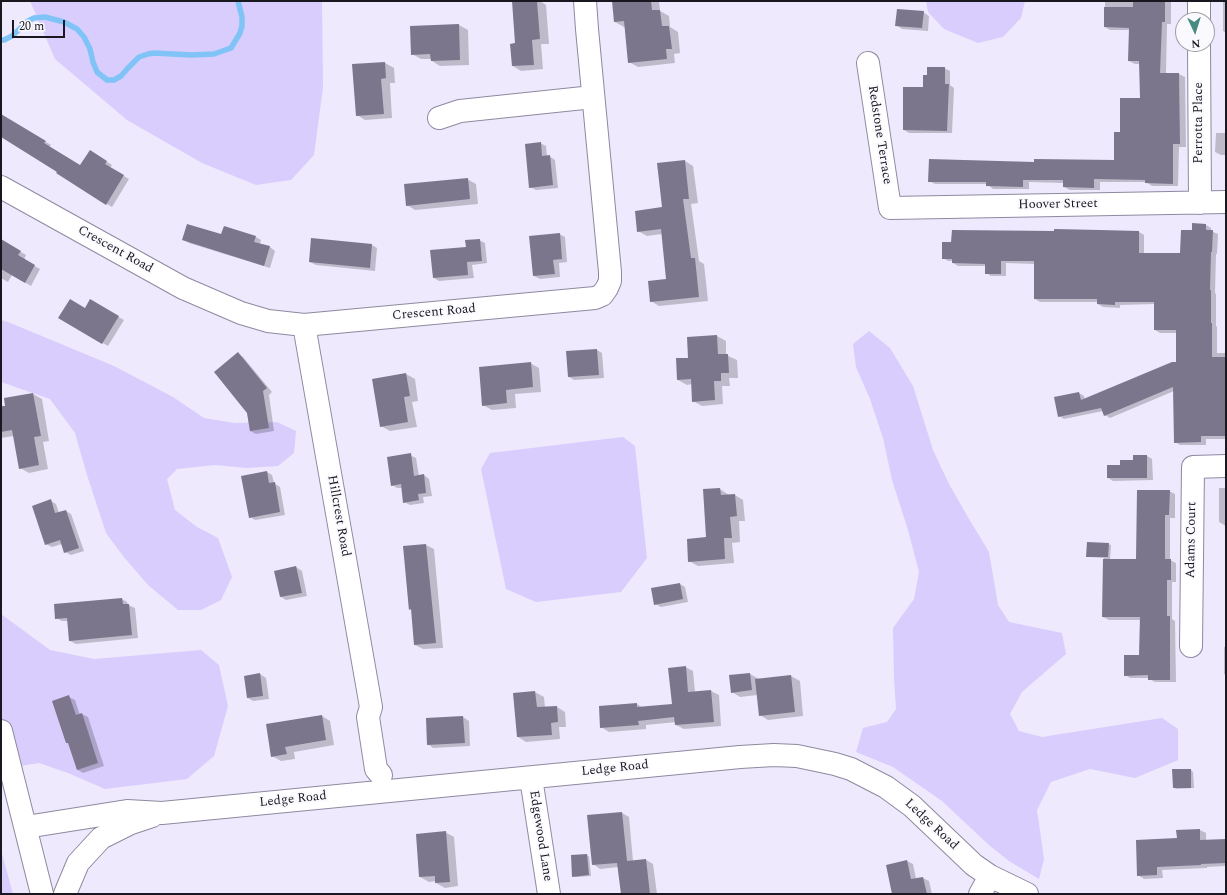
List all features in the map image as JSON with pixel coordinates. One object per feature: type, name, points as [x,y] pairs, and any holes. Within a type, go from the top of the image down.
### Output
[{"type":"street","name":"Crescent Road","points":[[1,187],[190,291],[241,313],[268,321],[304,325],[595,298],[602,295],[607,288],[610,281],[610,272],[585,1]]},
{"type":"street","points":[[1199,1],[1199,12]]},
{"type":"street","name":"Perrotta Place","points":[[1199,52],[1200,203]]},
{"type":"street","name":"Redstone Terrace","points":[[868,63],[890,208]]},
{"type":"street","points":[[439,118],[460,111],[593,97]]},
{"type":"street","name":"Hoover Street","points":[[890,208],[1226,202]]},
{"type":"street","name":"Hillcrest Road","points":[[304,325],[371,707],[379,716],[386,768],[383,783]]},
{"type":"street","name":"Adams Court","points":[[1191,646],[1193,467],[1226,466]]},
{"type":"street","points":[[1,731],[42,894]]},
{"type":"street","name":"Ledge Road","points":[[65,894],[78,863],[101,838],[131,823],[162,813],[383,783],[531,778],[740,757],[797,756],[815,759],[851,769],[886,787],[912,806],[959,851],[985,885],[1027,894]]},
{"type":"street","name":"Edgewood Lane","points":[[531,778],[549,894]]},
{"type":"street","name":"Ledge Road","points":[[26,827],[127,811],[162,813]]},
{"type":"shaded area","points":[[30,1],[322,1],[323,87],[314,155],[291,180],[256,185],[202,163],[127,120],[55,59]]},
{"type":"shaded area","points":[[926,1],[1025,1],[1021,18],[1003,37],[978,43],[944,29],[928,12]]},
{"type":"shaded area","points":[[1,320],[114,366],[173,397],[204,418],[235,423],[277,422],[296,431],[294,453],[278,466],[247,468],[215,465],[177,469],[167,479],[175,510],[197,527],[218,538],[232,577],[221,600],[201,610],[178,610],[148,585],[123,556],[106,533],[75,433],[50,399],[1,382]]},
{"type":"shaded area","points":[[869,331],[890,348],[913,386],[933,450],[949,484],[989,552],[998,605],[1009,622],[1062,633],[1066,654],[1022,692],[1010,714],[1019,731],[1042,737],[1162,718],[1178,729],[1178,760],[1135,778],[1090,769],[1051,782],[1037,810],[1044,859],[1039,879],[1009,861],[990,846],[942,801],[893,767],[856,752],[863,728],[887,722],[896,709],[893,628],[914,599],[919,572],[908,530],[892,480],[883,438],[870,399],[856,367],[853,344]]},
{"type":"shaded area","points":[[623,437],[635,446],[647,558],[621,592],[536,602],[506,589],[481,469],[490,453]]},
{"type":"shaded area","points":[[1,614],[50,650],[94,659],[201,650],[219,665],[228,706],[214,756],[187,779],[105,789],[68,773],[39,763],[1,769]]},
{"type":"shaded area","points":[[1,850],[13,894],[1,894]]},
{"type":"building","points":[[512,1],[537,1],[540,39],[532,40],[534,65],[512,66],[510,44],[515,43]]},
{"type":"building","points":[[612,1],[651,1],[652,10],[660,10],[662,26],[669,26],[672,49],[666,49],[667,59],[628,63],[624,21],[614,22]]},
{"type":"building","points":[[1133,1],[1165,1],[1165,22],[1162,22],[1160,73],[1179,73],[1180,144],[1173,144],[1173,184],[1145,183],[1145,180],[1094,179],[1094,188],[1063,187],[1063,180],[1023,180],[1023,187],[986,186],[986,182],[928,182],[929,159],[1034,162],[1034,159],[1114,160],[1114,132],[1120,132],[1120,98],[1140,98],[1139,61],[1128,61],[1129,28],[1104,27],[1104,7],[1133,7]]},
{"type":"building","points":[[897,9],[924,11],[922,28],[895,26]]},
{"type":"building","points":[[459,24],[460,60],[431,61],[430,54],[411,55],[410,26]]},
{"type":"building","points":[[385,62],[386,78],[381,79],[384,114],[356,116],[352,64]]},
{"type":"building","points":[[927,67],[945,67],[945,84],[949,84],[947,131],[903,130],[903,87],[923,87],[923,75],[927,75]]},
{"type":"building","points":[[1,114],[46,141],[44,143],[80,165],[90,150],[107,161],[105,164],[124,175],[106,205],[1,137]]},
{"type":"building","points":[[541,142],[542,156],[550,155],[553,185],[529,188],[525,144]]},
{"type":"building","points":[[685,160],[689,199],[683,199],[691,258],[695,258],[699,297],[650,302],[648,281],[666,279],[661,229],[637,232],[635,211],[662,207],[657,163]]},
{"type":"building","points":[[468,178],[470,199],[406,206],[404,184]]},
{"type":"building","points":[[1192,223],[1206,224],[1206,230],[1213,230],[1210,290],[1212,357],[1226,357],[1226,436],[1201,436],[1201,442],[1174,443],[1173,387],[1104,416],[1101,408],[1058,417],[1054,397],[1079,392],[1081,400],[1172,362],[1176,362],[1176,330],[1154,330],[1154,302],[1115,302],[1115,305],[1097,304],[1097,299],[1034,299],[1034,261],[1001,261],[1001,274],[985,274],[985,264],[952,263],[952,259],[942,259],[942,242],[951,242],[952,230],[1054,231],[1054,229],[1139,231],[1139,253],[1180,253],[1181,230],[1192,230]]},
{"type":"building","points":[[187,224],[221,234],[224,226],[256,236],[254,242],[270,246],[264,266],[182,240]]},
{"type":"building","points":[[560,233],[562,259],[553,260],[555,274],[533,276],[529,236]]},
{"type":"building","points":[[311,238],[372,244],[370,268],[309,262]]},
{"type":"building","points":[[1,239],[21,251],[18,255],[35,265],[25,283],[1,269]]},
{"type":"building","points":[[480,239],[482,261],[467,262],[468,275],[433,278],[430,250],[466,247],[465,240]]},
{"type":"building","points":[[70,299],[85,308],[90,299],[119,316],[102,344],[58,318]]},
{"type":"building","points":[[717,335],[718,354],[728,354],[729,373],[721,373],[721,381],[714,381],[715,400],[692,402],[691,379],[677,380],[676,358],[688,358],[687,337]]},
{"type":"building","points":[[597,349],[599,375],[568,377],[566,351]]},
{"type":"building","points":[[238,352],[267,388],[263,391],[269,428],[250,431],[247,413],[214,372]]},
{"type":"building","points":[[531,362],[533,387],[506,390],[507,403],[482,406],[479,367]]},
{"type":"building","points":[[406,373],[410,396],[404,397],[408,422],[380,427],[372,379]]},
{"type":"building","points":[[33,393],[41,436],[34,437],[39,465],[19,469],[12,430],[1,432],[1,406],[5,406],[4,398]]},
{"type":"building","points":[[411,453],[414,476],[424,474],[426,493],[418,494],[419,500],[403,503],[401,484],[391,486],[387,457]]},
{"type":"building","points":[[1133,455],[1147,455],[1147,478],[1107,478],[1107,465],[1120,465],[1120,460],[1133,460]]},
{"type":"building","points":[[267,471],[269,483],[275,482],[280,512],[249,518],[241,476]]},
{"type":"building","points":[[720,488],[721,495],[735,494],[737,516],[730,517],[732,538],[724,538],[725,559],[688,562],[687,539],[706,537],[703,489]]},
{"type":"building","points":[[1137,490],[1170,490],[1169,515],[1165,515],[1165,559],[1171,559],[1171,580],[1167,580],[1167,616],[1170,616],[1170,680],[1148,680],[1148,675],[1124,676],[1124,655],[1139,655],[1140,617],[1102,617],[1103,559],[1136,559]]},
{"type":"building","points":[[51,499],[55,513],[66,510],[79,548],[64,553],[60,540],[45,545],[32,506]]},
{"type":"building","points":[[1087,542],[1109,543],[1108,557],[1086,557]]},
{"type":"building","points":[[426,544],[436,643],[414,645],[403,546]]},
{"type":"building","points":[[296,566],[302,593],[280,597],[274,571]]},
{"type":"building","points":[[680,583],[683,599],[654,605],[651,588]]},
{"type":"building","points":[[122,598],[123,604],[129,604],[132,635],[69,641],[67,618],[55,619],[54,604]]},
{"type":"building","points":[[686,666],[688,692],[711,690],[714,722],[675,725],[674,717],[638,721],[639,725],[600,728],[599,706],[637,703],[637,707],[672,704],[668,668]]},
{"type":"building","points":[[260,673],[263,696],[247,698],[244,676]]},
{"type":"building","points":[[750,673],[752,690],[731,693],[729,675]]},
{"type":"building","points":[[791,675],[795,712],[759,716],[755,679]]},
{"type":"building","points":[[535,691],[537,707],[557,706],[558,722],[551,723],[552,735],[517,737],[513,693]]},
{"type":"building","points":[[69,695],[76,715],[82,713],[98,763],[77,770],[52,701]]},
{"type":"building","points":[[322,715],[326,740],[285,747],[287,754],[271,757],[266,724]]},
{"type":"building","points":[[463,716],[465,743],[427,745],[426,718]]},
{"type":"building","points":[[1172,769],[1191,769],[1191,788],[1173,788]]},
{"type":"building","points":[[622,812],[627,861],[646,859],[650,894],[621,894],[617,863],[592,865],[587,815]]},
{"type":"building","points":[[1200,829],[1200,840],[1226,839],[1226,863],[1157,867],[1157,875],[1137,876],[1136,840],[1177,838],[1176,830]]},
{"type":"building","points":[[446,831],[450,882],[435,883],[435,876],[419,877],[416,834]]},
{"type":"building","points":[[587,854],[589,875],[572,877],[571,855]]},
{"type":"building","points":[[907,860],[911,879],[923,877],[927,894],[892,894],[886,865]]},
{"type":"waterway","points":[[1,40],[12,36],[28,21],[34,18],[45,17],[64,22],[77,29],[84,37],[90,49],[97,72],[107,80],[114,80],[121,76],[139,57],[148,54],[214,54],[231,48],[240,33],[242,26],[242,17],[238,1]]}]
